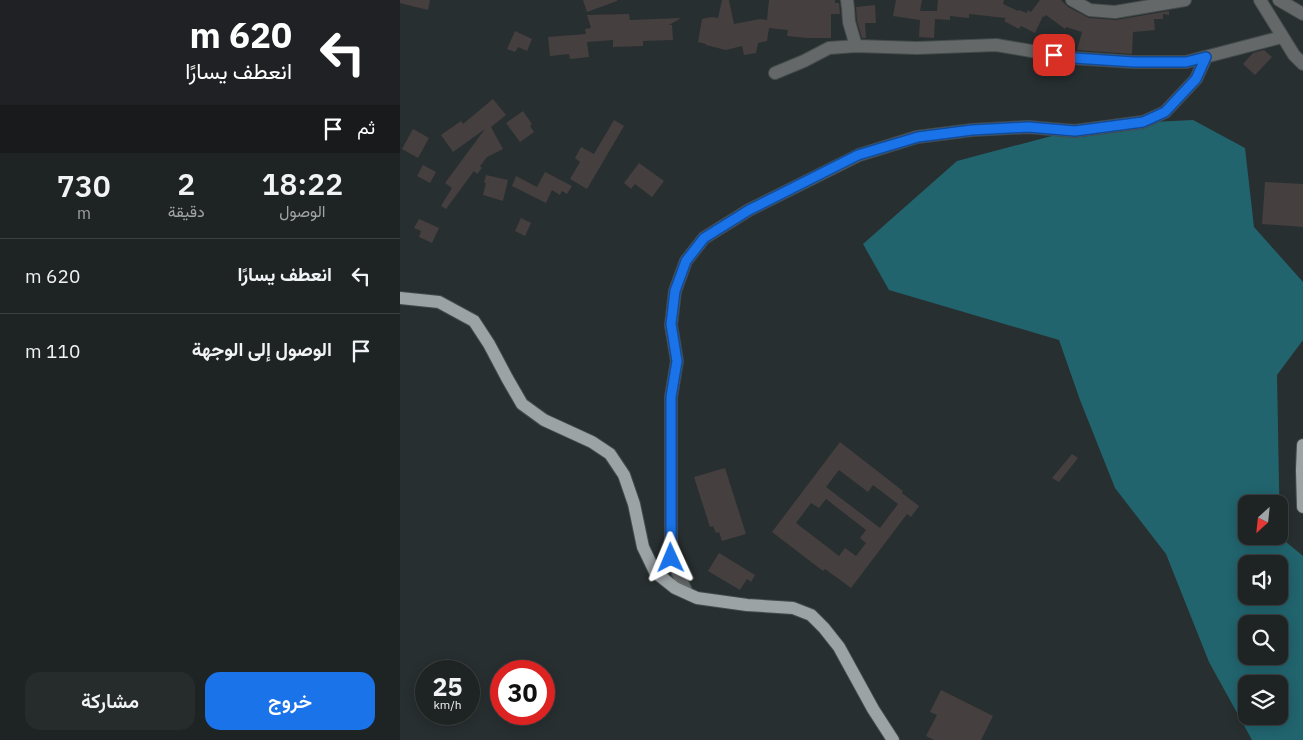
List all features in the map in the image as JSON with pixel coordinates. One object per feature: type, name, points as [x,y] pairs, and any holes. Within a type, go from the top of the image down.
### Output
[{"type":"main road","points":[[400,298],[439,302],[474,321],[522,404],[544,420],[592,442],[610,454],[624,475],[634,504],[643,547],[655,572],[675,588],[697,598],[747,605],[793,608],[811,615],[839,647],[894,740]]},
{"type":"main road","points":[[1303,445],[1303,507]]},
{"type":"street","points":[[847,0],[849,22],[856,46]]},
{"type":"street","points":[[1072,0],[1090,10],[1115,12],[1185,0]]},
{"type":"street","points":[[1260,0],[1294,55],[1303,64]]},
{"type":"street","points":[[1279,0],[1303,14]]},
{"type":"street","points":[[776,73],[829,48],[856,46],[917,48],[996,45],[1074,58],[1134,62],[1186,62],[1282,37]]},
{"type":"street","points":[[687,593],[671,558],[671,397],[677,361],[671,324],[675,291],[686,261],[704,238],[749,210],[858,155],[918,137],[972,130],[1028,127],[1075,131],[1143,122],[1165,112],[1196,79],[1206,57]]},
{"type":"shaded area","points":[[1193,120],[1245,148],[1254,227],[1303,282],[1303,340],[1277,375],[1279,495],[1238,495],[1238,545],[1288,544],[1303,556],[1303,740],[1252,740],[1244,725],[1288,725],[1288,675],[1238,675],[1238,715],[1209,662],[1166,554],[1115,488],[1080,400],[1059,340],[889,290],[863,244],[957,161],[1093,125]]},
{"type":"building","points":[[400,0],[430,0],[428,10],[400,3]]},
{"type":"building","points":[[583,0],[617,0],[617,1],[587,12]]},
{"type":"building","points":[[722,0],[729,0],[734,24],[760,19],[767,20],[769,0],[835,0],[835,3],[839,3],[840,14],[831,14],[831,38],[787,36],[788,30],[769,28],[767,41],[758,43],[756,53],[744,55],[742,46],[726,50],[698,42],[702,19],[718,18]]},
{"type":"building","points":[[896,0],[922,0],[920,11],[937,11],[938,0],[1004,0],[1003,4],[1027,13],[1028,10],[1031,12],[1040,0],[1061,0],[1068,7],[1089,18],[1116,20],[1169,11],[1169,15],[1163,14],[1163,19],[1154,19],[1155,30],[1133,32],[1132,54],[1077,50],[1082,32],[1066,27],[1065,29],[1046,15],[1043,16],[1035,33],[1021,26],[1019,29],[1004,21],[1006,18],[969,14],[969,18],[950,16],[950,20],[935,19],[934,38],[919,37],[920,20],[893,16]]},
{"type":"building","points":[[875,5],[876,23],[865,23],[866,38],[862,38],[857,21],[856,7]]},
{"type":"building","points":[[629,14],[630,20],[681,18],[669,25],[672,25],[673,40],[643,41],[643,46],[613,47],[613,40],[587,42],[589,57],[570,59],[569,54],[550,56],[548,37],[586,34],[585,29],[591,28],[587,15]]},
{"type":"building","points":[[515,31],[532,39],[527,51],[518,47],[515,52],[507,49]]},
{"type":"building","points":[[1264,50],[1272,57],[1255,75],[1243,64],[1253,53]]},
{"type":"building","points":[[493,99],[506,115],[491,127],[503,149],[487,157],[480,166],[482,168],[477,174],[474,171],[446,209],[441,206],[452,188],[445,183],[485,129],[453,152],[441,135],[461,121],[463,124]]},
{"type":"building","points":[[523,111],[532,124],[530,126],[534,132],[520,142],[506,123]]},
{"type":"building","points":[[614,120],[624,126],[587,189],[570,179],[580,162],[575,158],[581,147],[594,154]]},
{"type":"building","points":[[413,129],[429,138],[418,158],[402,149]]},
{"type":"building","points":[[639,163],[664,181],[652,197],[635,184],[631,189],[624,183]]},
{"type":"building","points":[[423,165],[436,172],[430,183],[417,176]]},
{"type":"building","points":[[545,172],[572,186],[567,194],[562,191],[560,195],[552,190],[546,203],[512,186],[516,176],[537,187]]},
{"type":"building","points":[[486,175],[508,180],[503,201],[483,195]]},
{"type":"building","points":[[1265,182],[1303,184],[1303,227],[1262,224]]},
{"type":"building","points":[[521,218],[531,223],[525,236],[515,231]]},
{"type":"building","points":[[419,219],[439,228],[432,243],[419,237],[421,231],[414,228]]},
{"type":"building","points":[[840,442],[903,491],[902,493],[919,506],[911,517],[907,514],[851,588],[825,569],[823,571],[772,532]],"holes":[[[839,470],[868,492],[873,485],[898,504],[880,528],[826,487]],[[826,499],[866,530],[860,538],[866,543],[856,556],[845,548],[839,556],[796,523],[811,503],[819,508]]]},
{"type":"building","points":[[1072,454],[1078,458],[1059,482],[1052,478]]},
{"type":"building","points":[[725,468],[746,534],[722,541],[719,532],[716,533],[713,526],[710,527],[694,477]]},
{"type":"building","points":[[719,553],[755,575],[751,582],[747,579],[740,590],[708,571]]},
{"type":"building","points":[[941,690],[993,716],[981,740],[934,740],[926,736],[937,715],[930,712]]},
{"type":"route","points":[[671,558],[671,397],[677,361],[671,324],[675,291],[686,261],[704,238],[749,210],[858,155],[918,137],[972,130],[1028,127],[1075,131],[1143,122],[1165,112],[1196,79],[1206,57],[1186,62],[1134,62],[1054,55]]}]
